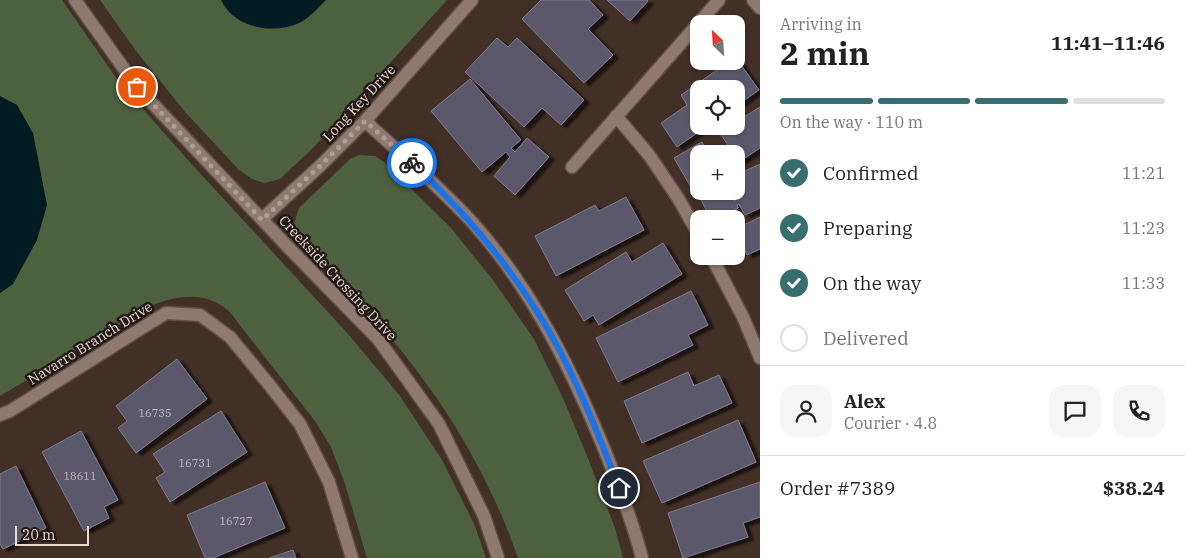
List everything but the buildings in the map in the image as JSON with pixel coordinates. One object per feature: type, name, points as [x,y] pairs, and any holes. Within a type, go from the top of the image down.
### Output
[{"type":"street","name":"Creekside Crossing Drive","points":[[76,0],[137,87],[262,220],[378,339],[440,424],[484,516],[498,558]]},
{"type":"street","name":"Long Key Drive","points":[[262,220],[365,121],[472,0]]},
{"type":"street","points":[[572,166],[718,0]]},
{"type":"street","points":[[753,0],[760,8]]},
{"type":"street","points":[[616,116],[648,155],[678,198],[690,219]]},
{"type":"street","points":[[365,121],[441,189],[473,224],[505,264],[537,311],[594,425],[619,488],[642,558]]},
{"type":"street","points":[[716,265],[760,358]]},
{"type":"street","name":"Navarro Branch Drive","points":[[0,415],[52,385],[166,313],[200,314],[230,336],[300,424],[329,482],[352,558]]},
{"type":"green space","points":[[0,0],[62,0],[117,79],[187,159],[349,335],[400,396],[442,460],[475,526],[486,558],[367,558],[345,484],[331,447],[315,421],[228,310],[218,303],[200,297],[171,299],[153,305],[0,396]]},
{"type":"green space","points":[[100,0],[447,0],[313,148],[280,179],[264,183],[252,179],[239,170],[186,113],[136,51]]},
{"type":"green space","points":[[359,155],[375,156],[384,162],[451,228],[493,280],[534,339],[563,398],[587,456],[615,528],[623,558],[518,558],[494,498],[479,469],[464,441],[428,386],[377,322],[297,237],[294,223],[299,208],[350,159]]},
{"type":"water","points":[[221,0],[326,0],[299,23],[289,27],[266,28],[245,23],[235,17],[227,10]]},
{"type":"water","points":[[0,96],[17,105],[33,133],[47,205],[37,240],[13,284],[0,293]]},
{"type":"way so far","points":[[137,87],[262,220],[365,121],[412,163]]},
{"type":"route","points":[[412,163],[441,189],[473,224],[505,264],[537,311],[594,425],[619,488]]}]
